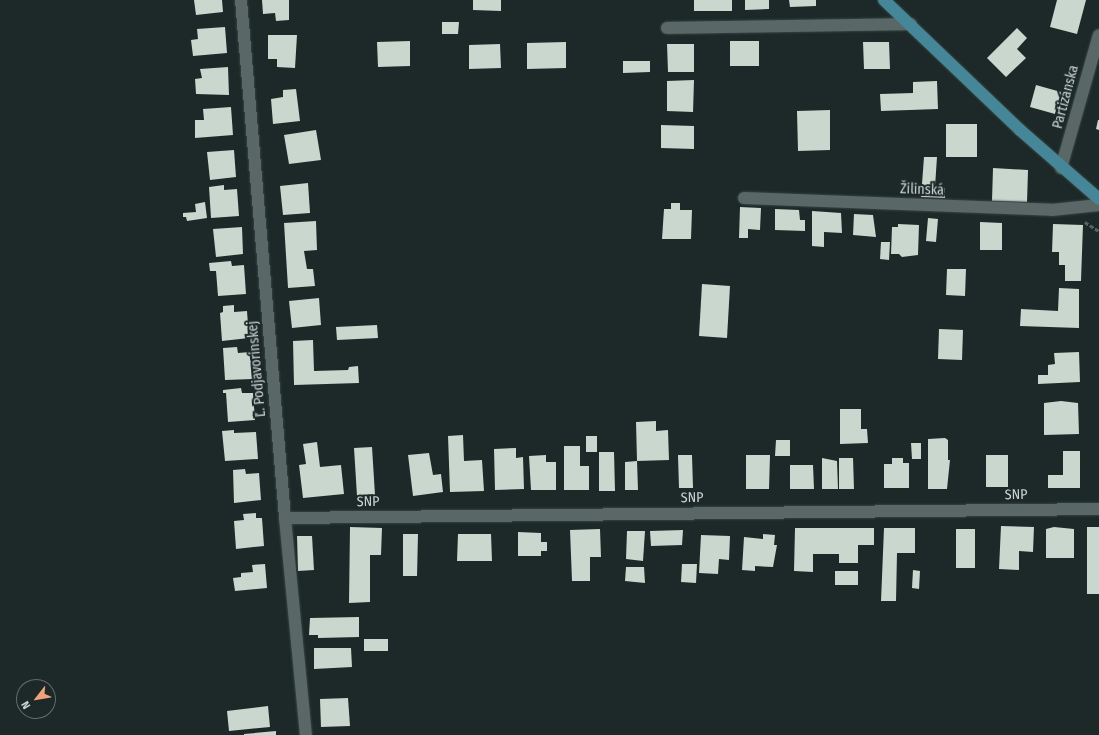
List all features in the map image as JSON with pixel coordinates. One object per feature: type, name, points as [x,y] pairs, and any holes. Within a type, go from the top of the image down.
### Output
[{"type":"main road","points":[[884,0],[1061,168],[1099,199]]},
{"type":"street","name":"Ľ. Podjavorinskej","points":[[241,0],[285,518],[306,735]]},
{"type":"street","points":[[667,28],[911,24]]},
{"type":"street","name":"Partizánska","points":[[1061,168],[1099,35]]},
{"type":"street","name":"Žilinská","points":[[744,198],[1052,210],[1099,205]]},
{"type":"street","name":"SNP","points":[[285,518],[1099,509]]},
{"type":"building","points":[[194,0],[222,0],[223,12],[196,15]]},
{"type":"building","points":[[262,0],[289,0],[289,20],[276,21],[275,13],[263,14]]},
{"type":"building","points":[[473,0],[501,0],[501,11],[473,10]]},
{"type":"building","points":[[694,0],[732,0],[732,11],[694,11]]},
{"type":"building","points":[[745,0],[769,0],[769,9],[745,10]]},
{"type":"building","points":[[789,0],[816,0],[816,6],[790,7]]},
{"type":"building","points":[[1057,0],[1086,0],[1077,34],[1050,27]]},
{"type":"building","points":[[442,22],[459,22],[458,34],[442,34]]},
{"type":"building","points":[[225,27],[227,53],[193,56],[191,40],[198,39],[197,29]]},
{"type":"building","points":[[1017,28],[1027,38],[1017,49],[1026,58],[1006,77],[987,58]]},
{"type":"building","points":[[268,35],[297,35],[295,68],[277,67],[277,59],[268,59]]},
{"type":"building","points":[[410,41],[410,66],[378,67],[377,42]]},
{"type":"building","points":[[730,41],[759,41],[759,66],[730,66]]},
{"type":"building","points":[[566,42],[566,68],[527,69],[527,43]]},
{"type":"building","points":[[863,42],[889,42],[890,69],[864,69]]},
{"type":"building","points":[[500,44],[501,68],[469,69],[469,45]]},
{"type":"building","points":[[667,44],[694,44],[694,72],[668,72]]},
{"type":"building","points":[[623,61],[650,61],[650,72],[623,73]]},
{"type":"building","points":[[228,67],[229,95],[196,94],[195,79],[202,78],[200,69]]},
{"type":"building","points":[[694,80],[693,112],[667,111],[667,81]]},
{"type":"building","points":[[937,81],[938,109],[881,111],[880,94],[913,93],[913,82]]},
{"type":"building","points":[[1036,85],[1061,92],[1055,114],[1030,107]]},
{"type":"building","points":[[296,89],[300,121],[273,124],[271,99],[283,97],[283,90]]},
{"type":"building","points":[[231,107],[233,135],[195,138],[195,120],[204,120],[203,109]]},
{"type":"building","points":[[830,110],[830,150],[798,151],[797,111]]},
{"type":"building","points":[[1099,120],[1099,130],[1096,129]]},
{"type":"building","points":[[946,124],[977,124],[977,157],[946,157]]},
{"type":"building","points":[[661,125],[694,126],[694,149],[661,148]]},
{"type":"building","points":[[316,130],[321,160],[289,164],[284,135]]},
{"type":"building","points":[[234,150],[236,177],[210,180],[207,152]]},
{"type":"building","points":[[924,157],[937,157],[935,187],[945,188],[945,198],[921,197]]},
{"type":"building","points":[[993,168],[1028,170],[1027,202],[992,201]]},
{"type":"building","points":[[308,183],[310,213],[283,215],[280,186]]},
{"type":"building","points":[[224,185],[224,190],[237,189],[239,216],[211,218],[209,187]]},
{"type":"building","points":[[205,202],[207,218],[187,221],[186,217],[183,217],[183,213],[196,212],[195,204]]},
{"type":"building","points":[[671,203],[680,203],[680,210],[692,210],[691,239],[662,239],[664,209],[671,209]]},
{"type":"building","points":[[740,207],[761,208],[760,230],[748,229],[748,238],[739,238]]},
{"type":"building","points":[[775,209],[799,210],[800,220],[805,220],[805,231],[775,230]]},
{"type":"building","points":[[812,211],[841,213],[842,233],[824,232],[824,247],[812,246]]},
{"type":"building","points":[[854,214],[873,215],[876,237],[853,235]]},
{"type":"building","points":[[928,218],[938,219],[936,242],[926,241]]},
{"type":"building","points":[[316,221],[317,250],[304,251],[307,269],[313,269],[315,286],[288,288],[284,223]]},
{"type":"building","points":[[980,222],[1002,223],[1002,250],[980,250]]},
{"type":"building","points":[[898,224],[919,225],[918,255],[902,257],[899,254],[891,254],[892,227],[898,227]]},
{"type":"building","points":[[1053,224],[1083,225],[1081,281],[1065,281],[1065,265],[1059,265],[1059,252],[1052,252]]},
{"type":"building","points":[[242,227],[243,254],[216,257],[213,229]]},
{"type":"building","points":[[881,242],[890,242],[889,260],[880,259]]},
{"type":"building","points":[[231,261],[232,266],[244,265],[246,294],[218,296],[216,271],[210,271],[209,263]]},
{"type":"building","points":[[947,269],[966,269],[965,296],[946,295]]},
{"type":"building","points":[[702,284],[730,286],[727,338],[699,336]]},
{"type":"building","points":[[1059,288],[1079,289],[1079,328],[1020,326],[1021,309],[1058,311]]},
{"type":"building","points":[[319,298],[321,325],[292,328],[289,301]]},
{"type":"building","points":[[234,305],[234,312],[247,311],[249,338],[222,341],[220,313],[223,312],[223,306]]},
{"type":"building","points":[[377,325],[378,338],[337,340],[336,327]]},
{"type":"building","points":[[939,329],[963,330],[962,360],[938,359]]},
{"type":"building","points":[[313,340],[314,371],[348,370],[349,367],[358,366],[359,383],[294,385],[293,341]]},
{"type":"building","points":[[237,347],[238,353],[250,352],[253,379],[225,380],[223,348]]},
{"type":"building","points":[[1079,352],[1080,382],[1038,384],[1038,375],[1048,375],[1048,365],[1055,364],[1054,353]]},
{"type":"building","points":[[241,388],[242,393],[253,393],[255,420],[228,422],[226,393],[223,393],[223,390]]},
{"type":"building","points":[[1061,401],[1078,403],[1079,434],[1044,435],[1044,403]]},
{"type":"building","points":[[840,409],[861,409],[861,429],[867,429],[868,443],[840,444]]},
{"type":"building","points":[[656,421],[656,431],[668,430],[669,460],[637,461],[636,422]]},
{"type":"building","points":[[234,430],[234,433],[256,432],[258,459],[225,461],[222,431]]},
{"type":"building","points":[[463,435],[464,461],[482,460],[484,491],[450,492],[448,436]]},
{"type":"building","points":[[586,436],[597,436],[597,452],[586,452]]},
{"type":"building","points":[[945,438],[948,440],[948,460],[950,460],[947,489],[928,489],[928,439]]},
{"type":"building","points":[[776,440],[790,440],[790,456],[775,456]]},
{"type":"building","points":[[317,442],[320,467],[341,465],[344,494],[303,498],[299,465],[306,464],[303,444]]},
{"type":"building","points":[[911,443],[921,443],[921,459],[912,459]]},
{"type":"building","points":[[564,446],[580,446],[580,466],[589,466],[589,490],[564,490]]},
{"type":"building","points":[[372,447],[375,495],[357,496],[354,448]]},
{"type":"building","points":[[516,448],[516,458],[523,457],[524,489],[495,490],[494,449]]},
{"type":"building","points":[[1063,451],[1080,451],[1080,488],[1048,488],[1048,475],[1063,475]]},
{"type":"building","points":[[599,452],[614,452],[615,491],[599,491]]},
{"type":"building","points":[[429,453],[433,475],[441,474],[443,492],[413,496],[408,455]]},
{"type":"building","points":[[546,455],[546,462],[556,462],[556,490],[531,490],[529,456]]},
{"type":"building","points":[[678,455],[692,455],[693,488],[679,488]]},
{"type":"building","points":[[746,455],[770,455],[769,489],[746,489]]},
{"type":"building","points":[[986,455],[1008,455],[1008,487],[986,487]]},
{"type":"building","points":[[822,458],[837,461],[838,489],[822,489]]},
{"type":"building","points":[[839,458],[853,458],[854,489],[839,489]]},
{"type":"building","points":[[892,458],[903,458],[903,463],[909,463],[909,488],[884,488],[884,464],[892,464]]},
{"type":"building","points":[[637,461],[638,490],[625,490],[625,462]]},
{"type":"building","points":[[790,465],[813,465],[814,489],[790,489]]},
{"type":"building","points":[[245,469],[246,474],[259,473],[261,500],[234,503],[233,470]]},
{"type":"building","points":[[256,513],[256,518],[262,518],[264,546],[236,549],[234,521],[244,520],[243,514]]},
{"type":"building","points":[[1001,526],[1034,527],[1033,552],[1019,551],[1019,570],[999,569]]},
{"type":"building","points":[[350,527],[382,528],[381,555],[370,555],[370,602],[349,603]]},
{"type":"building","points":[[1054,527],[1074,529],[1074,558],[1046,558],[1046,529]]},
{"type":"building","points":[[1087,527],[1099,527],[1099,594],[1087,594]]},
{"type":"building","points":[[795,528],[874,528],[874,545],[858,545],[858,563],[839,563],[839,554],[813,554],[813,572],[794,571]]},
{"type":"building","points":[[884,528],[915,528],[915,553],[897,553],[896,601],[881,601]]},
{"type":"building","points":[[600,529],[601,557],[590,557],[590,581],[572,581],[570,530]]},
{"type":"building","points":[[956,529],[975,529],[975,568],[956,568]]},
{"type":"building","points":[[683,530],[682,545],[651,546],[650,531]]},
{"type":"building","points":[[627,531],[645,531],[643,561],[626,559]]},
{"type":"building","points":[[518,532],[541,533],[541,542],[547,542],[547,551],[541,551],[541,556],[518,556]]},
{"type":"building","points":[[403,534],[418,534],[417,576],[403,576]]},
{"type":"building","points":[[458,534],[491,534],[492,561],[457,561]]},
{"type":"building","points":[[763,534],[775,535],[774,545],[777,545],[773,567],[755,566],[755,571],[742,570],[744,537],[763,539]]},
{"type":"building","points":[[701,535],[730,536],[729,560],[719,559],[718,574],[699,573]]},
{"type":"building","points":[[297,536],[312,536],[314,570],[298,571]]},
{"type":"building","points":[[265,564],[267,588],[235,591],[233,578],[241,577],[241,573],[253,572],[252,565]]},
{"type":"building","points":[[682,564],[697,564],[696,583],[681,582]]},
{"type":"building","points":[[626,567],[644,567],[645,583],[625,581]]},
{"type":"building","points":[[913,570],[920,571],[919,589],[912,588]]},
{"type":"building","points":[[835,571],[858,571],[858,585],[835,585]]},
{"type":"building","points":[[359,617],[359,637],[318,638],[318,635],[309,635],[310,618]]},
{"type":"building","points":[[364,639],[388,639],[388,651],[364,651]]},
{"type":"building","points":[[314,648],[351,648],[352,667],[314,669]]},
{"type":"building","points":[[348,698],[350,726],[321,727],[320,699]]},
{"type":"building","points":[[268,706],[270,727],[229,731],[227,711]]},
{"type":"building","points":[[276,731],[276,735],[244,735],[244,734]]}]
